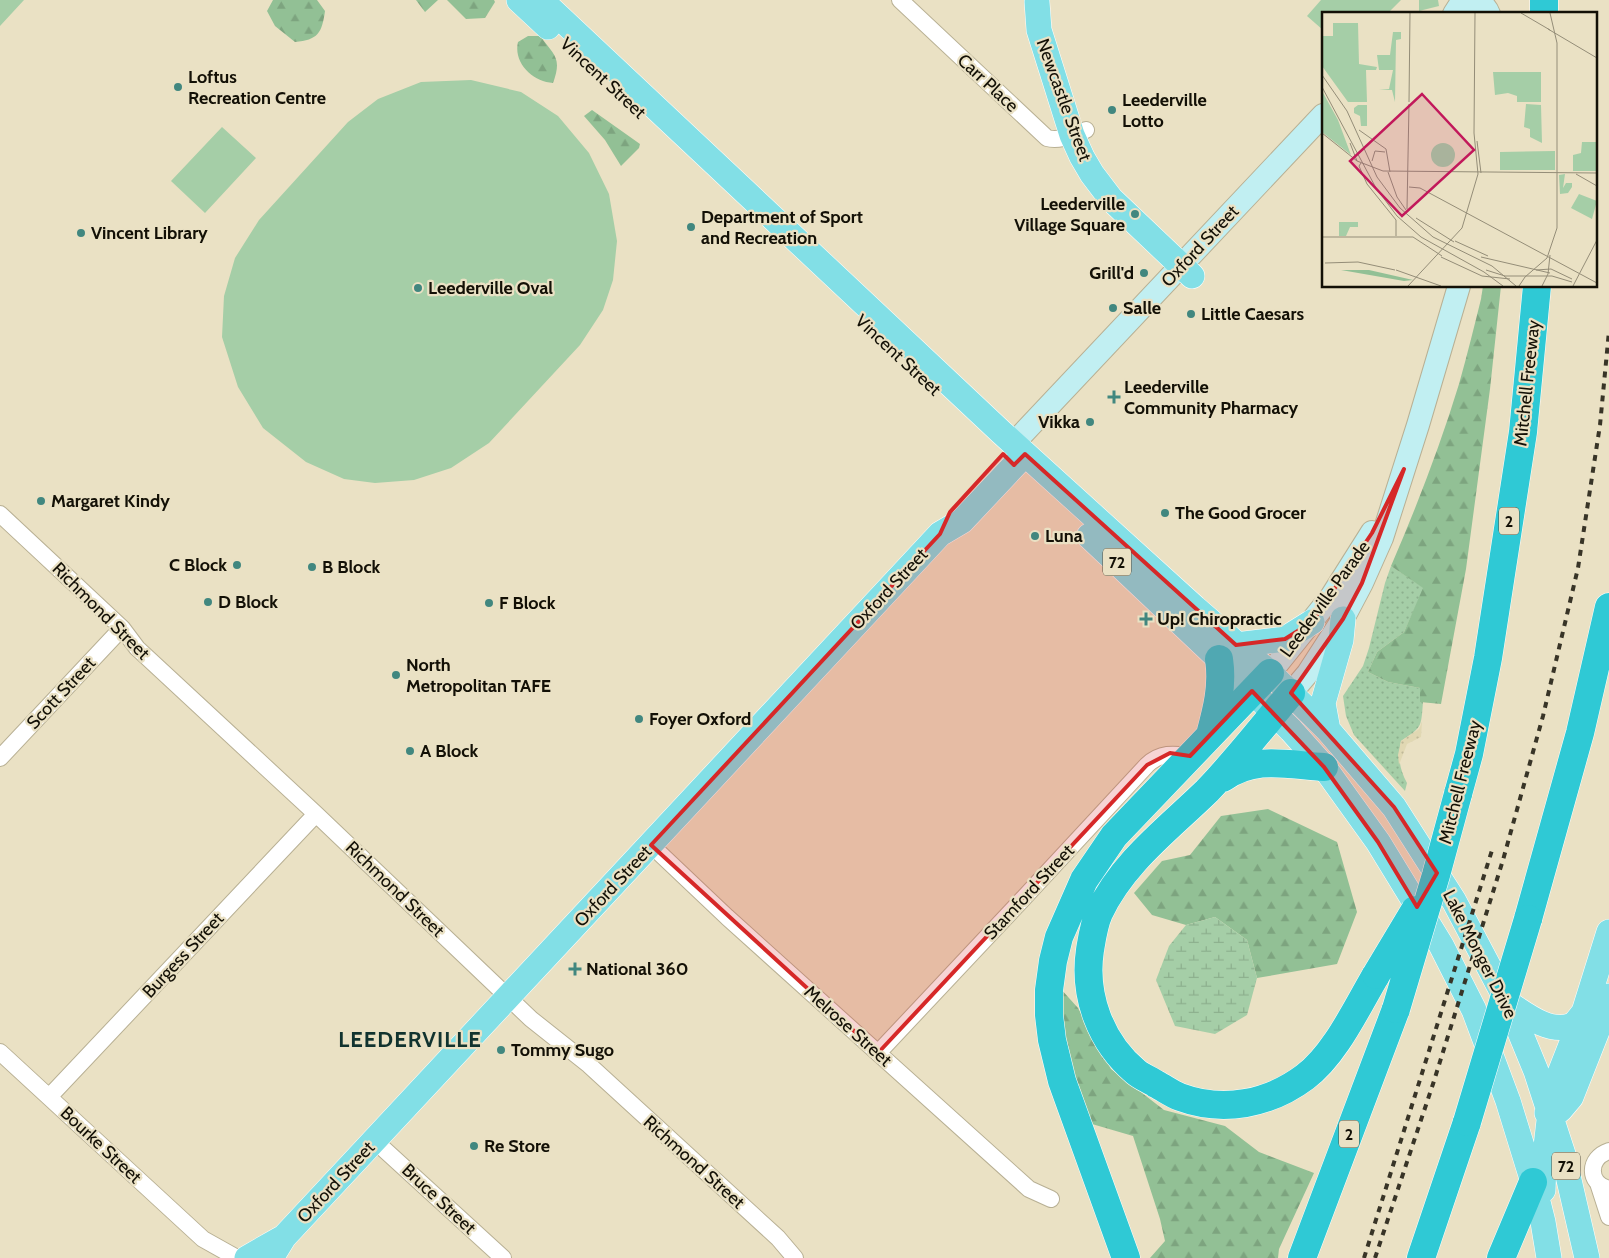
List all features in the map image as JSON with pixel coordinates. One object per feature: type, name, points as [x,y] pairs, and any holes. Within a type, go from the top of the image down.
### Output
[{"type":"highway","name":"Mitchell Freeway","points":[[1302,1258],[1396,1009],[1469,754],[1488,658],[1523,432],[1537,288]]},
{"type":"highway","points":[[1421,1258],[1467,1122],[1528,919],[1580,733],[1609,607]]},
{"type":"highway","points":[[1210,736],[1221,689],[1221,676],[1228,652]]},
{"type":"highway","points":[[1126,1258],[1058,1068],[1051,1032],[1049,990],[1058,937],[1084,880],[1114,836],[1261,682]]},
{"type":"highway","points":[[1283,703],[1208,790],[1132,864],[1111,891],[1099,914],[1088,963],[1089,985],[1094,1011],[1105,1035],[1120,1056],[1146,1078],[1178,1096],[1202,1104],[1227,1106],[1262,1100],[1305,1078],[1342,1034],[1436,874]]},
{"type":"highway","points":[[1208,790],[1233,771],[1246,765],[1260,763],[1324,768]]},
{"type":"highway","points":[[1501,1258],[1539,1170]]},
{"type":"main road","name":"Vincent Street","points":[[519,0],[1010,449],[1283,703]]},
{"type":"main road","name":"Vincent Street","points":[[541,0],[1010,449]]},
{"type":"main road","points":[[1440,12],[1473,0],[1486,6]]},
{"type":"main road","name":"Newcastle Street","points":[[1037,1],[1039,30],[1079,132],[1092,174],[1111,199],[1191,266]]},
{"type":"main road","name":"Oxford Street","points":[[1191,266],[1322,116]]},
{"type":"main road","name":"Oxford Street","points":[[271,1258],[284,1237],[940,534],[962,521],[1010,449],[1322,137]]},
{"type":"main road","name":"Leederville Parade","points":[[1283,703],[1308,673],[1343,619],[1362,583],[1382,538],[1458,288]]},
{"type":"main road","name":"Leederville Parade","points":[[1261,682],[1312,622],[1330,597],[1372,533],[1404,469]]},
{"type":"main road","points":[[1328,730],[1323,704],[1341,640],[1343,619]]},
{"type":"main road","points":[[1228,652],[1285,639],[1312,622]]},
{"type":"main road","name":"Lake Monger Drive","points":[[1283,703],[1328,730],[1394,807],[1454,901],[1508,1003],[1538,1077],[1549,1119],[1569,1177],[1587,1258]]},
{"type":"main road","name":"Lake Monger Drive","points":[[1283,703],[1324,768],[1378,842],[1441,945],[1474,1010],[1508,1101],[1539,1170],[1542,1215],[1549,1258]]},
{"type":"main road","points":[[1539,1170],[1540,1156],[1558,1078],[1584,1012],[1609,932]]},
{"type":"main road","points":[[1549,1119],[1571,1097],[1609,996]]},
{"type":"main road","points":[[1508,1003],[1546,1025],[1570,1026],[1584,1012]]},
{"type":"main road","points":[[1508,1101],[1523,1111],[1549,1119]]},
{"type":"main road","name":"Oxford Street","points":[[247,1258],[284,1237]]},
{"type":"street","name":"Carr Place","points":[[900,0],[1047,138],[1053,140],[1079,132]]},
{"type":"street","name":"Richmond Street","points":[[0,514],[122,628],[137,648],[316,814],[531,1019],[611,1086],[778,1238],[795,1258]]},
{"type":"street","name":"Scott Street","points":[[0,758],[122,628]]},
{"type":"street","name":"Stamford Street","points":[[878,1053],[1147,765],[1157,757],[1170,753],[1190,756]]},
{"type":"street","name":"Burgess Street","points":[[49,1098],[316,814]]},
{"type":"street","name":"Melrose Street","points":[[651,845],[1029,1189],[1051,1199]]},
{"type":"street","name":"Bourke Street","points":[[0,1052],[202,1239],[237,1258]]},
{"type":"street","points":[[1609,1137],[1606,1152],[1597,1158],[1594,1164],[1594,1177],[1604,1186],[1609,1217]]},
{"type":"street","name":"Bruce Street","points":[[375,1140],[503,1258]]},
{"type":"street","name":"Bourke Street","points":[[202,1239],[214,1258]]},
{"type":"highlighted area","points":[[1003,454],[1014,465],[1025,454],[1236,645],[1285,639],[1312,622],[1372,533],[1404,469],[1362,583],[1343,619],[1291,693],[1394,807],[1437,873],[1417,907],[1378,842],[1324,767],[1252,691],[1190,756],[1170,753],[1147,765],[878,1053],[651,845],[940,534],[950,512]]},
{"type":"green space","points":[[0,0],[24,0],[0,26]]},
{"type":"green space","points":[[273,0],[317,0],[325,11],[318,34],[309,39],[295,42],[275,26],[267,11]]},
{"type":"green space","points":[[416,0],[438,0],[425,12]]},
{"type":"green space","points":[[447,0],[494,0],[495,2],[485,18],[466,19]]},
{"type":"green space","points":[[1321,0],[1401,0],[1389,12],[1322,12],[1322,29],[1307,16]]},
{"type":"green space","points":[[1419,0],[1438,0],[1439,6],[1419,11]]},
{"type":"green space","points":[[528,36],[540,36],[556,58],[557,68],[553,83],[538,79],[526,70],[522,64],[517,50],[518,42]]},
{"type":"green space","name":"Leederville Oval","points":[[471,80],[521,92],[558,116],[589,153],[609,194],[617,241],[613,280],[603,310],[580,345],[489,443],[451,468],[414,480],[375,483],[344,479],[306,462],[263,428],[238,387],[222,337],[224,296],[235,258],[259,220],[348,122],[378,99],[421,82]]},
{"type":"green space","points":[[592,110],[640,144],[639,148],[621,166],[605,140],[584,116]]},
{"type":"green space","points":[[222,127],[256,158],[205,213],[171,181]]},
{"type":"green space","points":[[1483,288],[1501,288],[1490,389],[1466,569],[1441,704],[1420,702],[1420,688],[1388,682],[1368,672],[1377,652],[1404,632],[1423,588],[1391,566],[1428,476],[1452,407]]},
{"type":"green space","points":[[1391,566],[1424,588],[1404,632],[1377,652],[1368,672],[1388,682],[1420,688],[1420,702],[1423,702],[1421,722],[1413,733],[1401,741],[1400,747],[1399,758],[1407,783],[1405,791],[1354,735],[1346,716],[1343,696],[1363,666]]},
{"type":"green space","points":[[1268,809],[1337,842],[1357,912],[1337,964],[1257,978],[1247,940],[1215,917],[1186,925],[1152,915],[1134,893],[1162,861],[1190,855],[1221,816]]},
{"type":"green space","points":[[1215,917],[1247,940],[1257,978],[1247,1015],[1215,1034],[1175,1026],[1156,980],[1169,946],[1186,925]]},
{"type":"green space","points":[[1060,988],[1078,1008],[1111,1069],[1164,1110],[1225,1126],[1259,1152],[1314,1173],[1279,1249],[1278,1258],[1150,1258],[1165,1241],[1160,1219],[1133,1136],[1092,1124],[1064,1048]]},
{"type":"sand","points":[[1422,722],[1421,737],[1407,744],[1399,765],[1398,755],[1401,741],[1419,729]]},
{"type":"railway","points":[[1375,1258],[1433,1084],[1503,860],[1543,716],[1578,568],[1600,425],[1609,331]]},
{"type":"railway","points":[[1364,1258],[1493,847]]},
{"type":"place","name":"Loftus Recreation Centre","points":[[178,87]]},
{"type":"place","name":"Leederville Lotto","points":[[1112,110]]},
{"type":"place","name":"Leederville Village Square","points":[[1135,214]]},
{"type":"place","name":"Department of Sport and Recreation","points":[[691,227]]},
{"type":"place","name":"Vincent Library","points":[[81,233]]},
{"type":"place","name":"Grill'd","points":[[1144,273]]},
{"type":"place","name":"Leederville Oval","points":[[418,288]]},
{"type":"place","name":"Salle","points":[[1113,308]]},
{"type":"place","name":"Little Caesars","points":[[1191,314]]},
{"type":"place","name":"Leederville Community Pharmacy","points":[[1114,397]]},
{"type":"place","name":"Vikka","points":[[1090,422]]},
{"type":"place","name":"Margaret Kindy","points":[[41,501]]},
{"type":"place","name":"The Good Grocer","points":[[1165,513]]},
{"type":"place","name":"Luna","points":[[1035,536]]},
{"type":"place","name":"C Block","points":[[237,565]]},
{"type":"place","name":"B Block","points":[[312,567]]},
{"type":"place","name":"D Block","points":[[208,602]]},
{"type":"place","name":"F Block","points":[[489,603]]},
{"type":"place","name":"Up! Chiropractic","points":[[1146,619]]},
{"type":"place","name":"North Metropolitan TAFE","points":[[396,675]]},
{"type":"place","name":"Foyer Oxford","points":[[639,719]]},
{"type":"place","name":"A Block","points":[[410,751]]},
{"type":"place","name":"National 360","points":[[575,969]]},
{"type":"place","name":"Tommy Sugo","points":[[501,1050]]},
{"type":"place","name":"Re Store","points":[[474,1146]]},
{"type":"district","name":"LEEDERVILLE","points":[[410,1039]]}]
